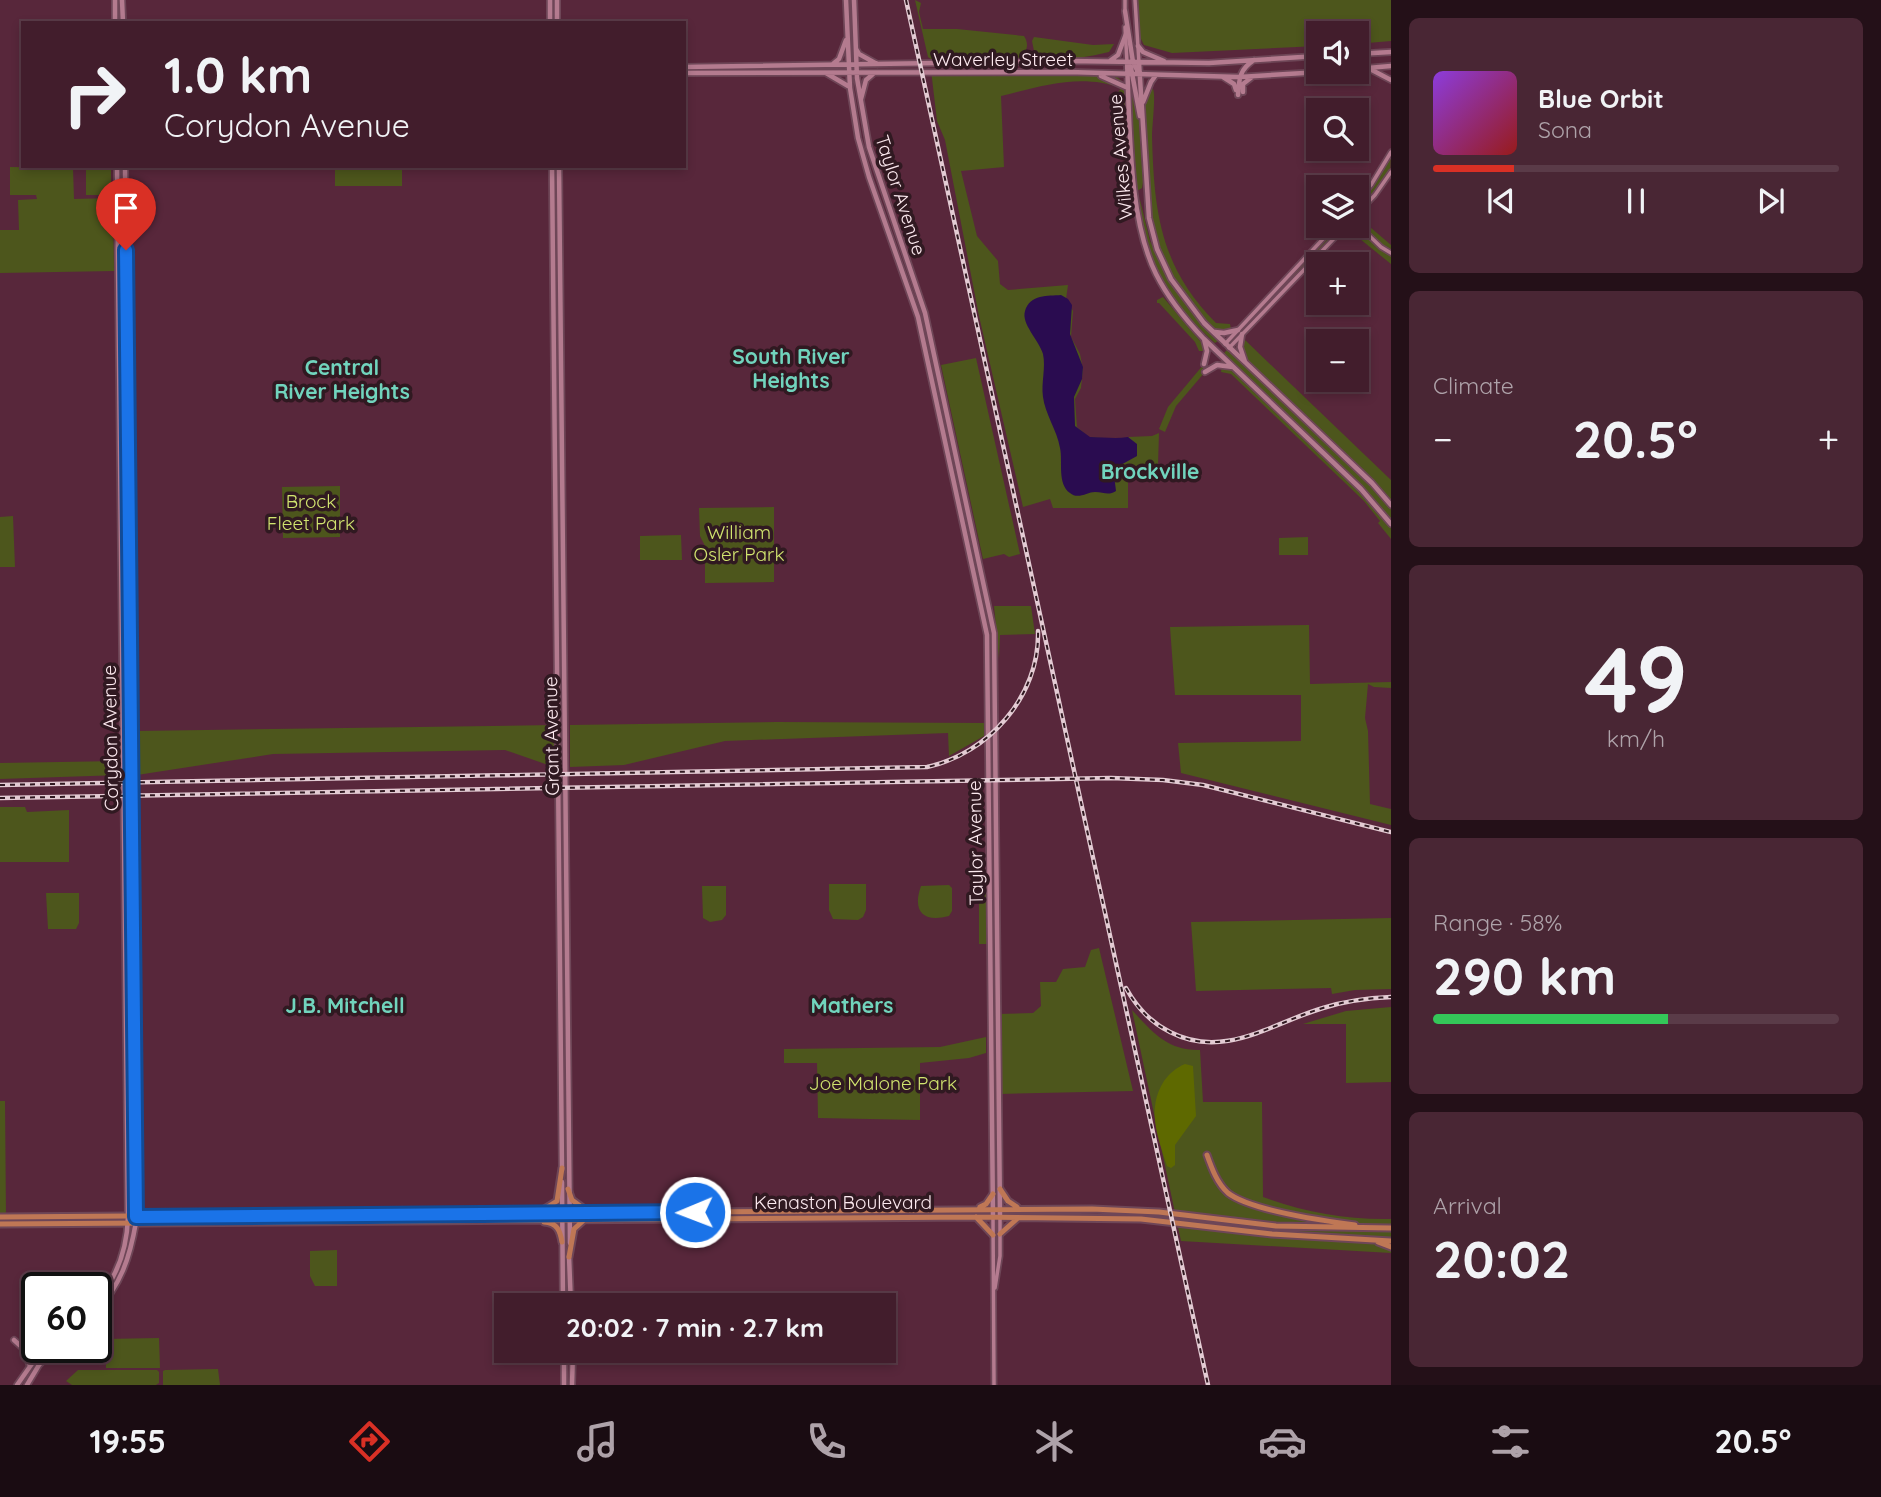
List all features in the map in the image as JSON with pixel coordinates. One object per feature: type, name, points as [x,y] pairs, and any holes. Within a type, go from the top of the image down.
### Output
[{"type":"main road","points":[[115,0],[115,21]]},
{"type":"main road","points":[[122,0],[123,21]]},
{"type":"main road","points":[[550,0],[550,21]]},
{"type":"main road","points":[[556,0],[557,21]]},
{"type":"main road","name":"Taylor Avenue","points":[[846,0],[850,88],[863,159],[914,302],[987,635],[993,1194],[996,1217]]},
{"type":"main road","name":"Taylor Avenue","points":[[854,0],[860,104],[873,167],[925,313],[990,611],[995,649],[1000,1189],[996,1209]]},
{"type":"main road","points":[[1125,11],[1133,63]]},
{"type":"main road","points":[[1110,62],[1118,55],[1126,34]]},
{"type":"main road","points":[[832,64],[838,60],[848,36]]},
{"type":"main road","points":[[1138,46],[1143,52],[1168,63]]},
{"type":"main road","points":[[856,48],[859,54],[878,64]]},
{"type":"main road","points":[[1369,53],[1391,52]]},
{"type":"main road","name":"Waverley Street","points":[[686,67],[1168,63],[1306,57]]},
{"type":"main road","points":[[1240,93],[1239,77],[1243,68],[1255,60]]},
{"type":"main road","name":"Wilkes Avenue","points":[[1133,63],[1139,75],[1149,218],[1157,249],[1180,294],[1227,346],[1391,505]]},
{"type":"main road","name":"Wilkes Avenue","points":[[1133,63],[1129,89],[1136,204],[1146,251],[1166,292],[1185,319],[1204,339],[1361,489],[1391,524]]},
{"type":"main road","points":[[1369,68],[1391,66]]},
{"type":"main road","points":[[1369,69],[1391,80]]},
{"type":"main road","points":[[822,72],[844,82],[850,88]]},
{"type":"main road","name":"Waverley Street","points":[[686,73],[1093,73],[1222,77],[1306,73]]},
{"type":"main road","points":[[860,104],[866,80],[875,73]]},
{"type":"main road","points":[[1093,73],[1129,89]]},
{"type":"main road","points":[[1130,75],[1137,110],[1142,120]]},
{"type":"main road","points":[[1141,106],[1151,82],[1157,75]]},
{"type":"main road","points":[[1222,77],[1234,84],[1240,93]]},
{"type":"main road","points":[[1240,93],[1243,84],[1252,77]]},
{"type":"main road","name":"Corydon Avenue","points":[[112,1276],[127,1239],[128,1220],[117,168]]},
{"type":"main road","name":"Corydon Avenue","points":[[112,1292],[124,1271],[136,1220],[125,168]]},
{"type":"main road","name":"Grant Avenue","points":[[552,168],[563,1293]]},
{"type":"main road","name":"Grant Avenue","points":[[559,168],[570,1293]]},
{"type":"main road","points":[[1213,331],[1240,332],[1240,347],[1245,363]]},
{"type":"main road","points":[[1204,339],[1207,351],[1204,364]]},
{"type":"main road","points":[[1205,372],[1217,365],[1234,367]]},
{"type":"main road","points":[[1207,1155],[1212,1171],[1221,1185],[1236,1198],[1250,1204],[1379,1228]]},
{"type":"main road","points":[[538,1212],[551,1207],[557,1201],[562,1168]]},
{"type":"main road","points":[[569,1189],[572,1200],[588,1216],[574,1229],[569,1256]]},
{"type":"main road","points":[[1000,1189],[1007,1201],[1020,1209]]},
{"type":"main road","points":[[977,1209],[986,1204],[993,1194]]},
{"type":"main road","name":"Kenaston Boulevard","points":[[588,1216],[1020,1209],[1149,1211],[1276,1226],[1391,1228]]},
{"type":"main road","name":"Kenaston Boulevard","points":[[136,1220],[538,1212],[562,1216]]},
{"type":"main road","name":"Kenaston Boulevard","points":[[0,1217],[128,1220],[524,1219],[562,1216],[1141,1219],[1272,1234],[1391,1241]]},
{"type":"main road","points":[[976,1217],[996,1235],[1018,1218]]},
{"type":"main road","points":[[524,1219],[553,1223],[560,1230],[562,1242]]},
{"type":"main road","name":"Kenaston Boulevard","points":[[0,1224],[128,1220]]},
{"type":"main road","points":[[1372,1240],[1391,1247]]},
{"type":"main road","points":[[14,1340],[25,1350],[29,1366]]},
{"type":"main road","points":[[17,1385],[31,1363]]},
{"type":"main road","points":[[27,1385],[42,1363]]},
{"type":"main road","points":[[564,1363],[564,1385]]},
{"type":"main road","points":[[572,1385],[573,1363]]},
{"type":"street","points":[[1125,0],[1126,34],[1133,63]]},
{"type":"street","points":[[1133,63],[1138,46],[1135,0]]},
{"type":"street","points":[[1369,187],[1391,152]]},
{"type":"street","points":[[1369,201],[1391,173]]},
{"type":"street","points":[[1369,235],[1391,253]]},
{"type":"street","points":[[1227,346],[1324,238]]},
{"type":"street","points":[[1240,332],[1334,238]]},
{"type":"street","points":[[934,387],[943,396]]},
{"type":"street","name":"Taylor Avenue","points":[[994,1385],[996,1217]]},
{"type":"green space","points":[[915,0],[921,3],[919,12],[923,29],[957,29],[1024,36],[1026,51],[1014,60],[932,60],[928,57]]},
{"type":"green space","points":[[1137,0],[1391,0],[1391,41],[1369,43],[1369,21],[1306,21],[1306,47],[1172,53],[1144,45],[1139,35]]},
{"type":"green space","points":[[1034,37],[1093,45],[1114,44],[1109,52],[1059,59],[1041,56],[1034,51]]},
{"type":"green space","points":[[931,70],[1103,71],[1116,76],[1124,83],[1129,148],[1126,151],[1122,106],[1117,94],[1121,88],[1076,81],[1001,96],[1004,167],[961,171],[977,236],[998,261],[1000,284],[1008,290],[1068,285],[1066,299],[1073,311],[1071,337],[1080,354],[1083,369],[1081,388],[1075,399],[1077,427],[1089,437],[1130,440],[1128,437],[1159,433],[1158,465],[1153,465],[1154,477],[1128,478],[1128,508],[1053,508],[1050,499],[1023,507],[979,316],[945,140],[937,121]]},
{"type":"green space","points":[[1136,78],[1143,182],[1142,188],[1137,191],[1130,81]]},
{"type":"green space","points":[[1153,89],[1153,163],[1158,213],[1164,237],[1183,281],[1197,302],[1216,323],[1230,324],[1231,329],[1219,330],[1209,325],[1179,287],[1161,251],[1152,215],[1144,129],[1146,99],[1148,92]]},
{"type":"green space","points":[[1391,152],[1390,174],[1369,199],[1371,185]]},
{"type":"green space","points":[[10,167],[73,168],[74,199],[113,198],[114,271],[0,273],[0,230],[19,230],[18,200],[37,199],[36,195],[10,195]]},
{"type":"green space","points":[[86,168],[111,168],[111,195],[86,195]]},
{"type":"green space","points":[[335,168],[402,168],[402,186],[335,186]]},
{"type":"green space","points":[[1140,200],[1150,241],[1167,276],[1190,311],[1218,341],[1215,343],[1185,312],[1162,280],[1147,244],[1138,201]]},
{"type":"green space","points":[[1370,227],[1391,245],[1391,264],[1360,239],[1369,238]]},
{"type":"green space","points":[[1324,238],[1334,238],[1321,252],[1310,252]]},
{"type":"green space","points":[[1306,256],[1306,267],[1261,314],[1256,309]]},
{"type":"green space","points":[[1163,297],[1201,342],[1205,351],[1199,351],[1195,342],[1157,303],[1157,300]]},
{"type":"green space","points":[[1240,339],[1245,340],[1391,480],[1391,539],[1364,501],[1231,374],[1221,372],[1222,365],[1232,367],[1222,355],[1229,348],[1244,361]]},
{"type":"green space","points":[[976,358],[1020,554],[1009,557],[1004,554],[983,559],[941,365]]},
{"type":"green space","points":[[1204,364],[1205,372],[1176,406],[1165,432],[1159,429],[1168,407]]},
{"type":"green space","name":"Brock Fleet Park","points":[[340,486],[340,537],[283,538],[282,487]]},
{"type":"green space","name":"William Osler Park","points":[[774,507],[774,582],[705,583],[705,546],[700,536],[699,508]]},
{"type":"green space","points":[[13,516],[15,567],[0,567],[0,517]]},
{"type":"green space","points":[[681,535],[682,560],[640,560],[640,536]]},
{"type":"green space","points":[[1308,537],[1308,555],[1279,555],[1279,538]]},
{"type":"green space","points":[[994,606],[1031,606],[1035,634],[1000,635],[999,659]]},
{"type":"green space","points":[[1309,625],[1310,684],[1391,682],[1391,688],[1368,684],[1365,718],[1368,731],[1370,804],[1391,809],[1391,825],[1181,773],[1178,743],[1301,741],[1301,695],[1175,695],[1170,627]]},
{"type":"green space","points":[[984,723],[984,736],[949,756],[948,733],[725,741],[624,765],[570,767],[570,725]]},
{"type":"green space","points":[[554,725],[554,767],[505,750],[273,754],[137,775],[136,731]]},
{"type":"green space","points":[[120,761],[121,775],[0,779],[0,763]]},
{"type":"green space","points":[[0,807],[25,807],[27,812],[69,810],[69,862],[0,862]]},
{"type":"green space","points":[[979,883],[990,883],[991,944],[979,944]]},
{"type":"green space","points":[[829,884],[866,884],[866,910],[863,917],[858,920],[833,919],[829,910]]},
{"type":"green space","points":[[949,885],[952,888],[952,911],[949,916],[932,918],[922,913],[918,902],[921,886]]},
{"type":"green space","points":[[702,886],[726,886],[726,915],[722,920],[710,922],[703,918]]},
{"type":"green space","points":[[46,893],[79,893],[79,923],[76,929],[48,929]]},
{"type":"green space","points":[[1391,918],[1391,989],[1332,994],[1331,988],[1196,991],[1191,922]]},
{"type":"green space","points":[[1099,948],[1133,1091],[999,1094],[998,1014],[1033,1013],[1041,1006],[1040,982],[1056,982],[1063,969],[1085,967],[1091,950]]},
{"type":"green space","points":[[1391,1007],[1391,1082],[1346,1083],[1346,1024],[1303,1024],[1346,1011]]},
{"type":"green space","points":[[1132,1010],[1154,1033],[1170,1044],[1200,1050],[1203,1102],[1262,1102],[1263,1197],[1326,1214],[1391,1219],[1391,1253],[1181,1241]]},
{"type":"green space","name":"Joe Malone Park","points":[[986,1037],[986,1053],[969,1058],[920,1063],[920,1120],[818,1118],[817,1063],[784,1063],[784,1049],[940,1047]]},
{"type":"green space","points":[[1185,1064],[1193,1066],[1196,1116],[1175,1145],[1175,1165],[1171,1168],[1167,1166],[1157,1134],[1156,1102],[1166,1078]]},
{"type":"green space","points":[[0,1101],[5,1101],[6,1217],[0,1217]]},
{"type":"green space","points":[[337,1250],[337,1286],[315,1286],[310,1276],[310,1251]]},
{"type":"green space","points":[[159,1338],[160,1368],[106,1368],[106,1363],[112,1363],[112,1339]]},
{"type":"green space","points":[[218,1369],[220,1385],[163,1385],[165,1370]]},
{"type":"green space","points":[[78,1370],[157,1370],[159,1383],[72,1385],[66,1381]]},
{"type":"shaded area","points":[[1061,295],[1072,305],[1070,334],[1083,367],[1082,379],[1074,397],[1075,426],[1090,437],[1128,437],[1137,444],[1137,456],[1117,467],[1114,475],[1116,491],[1111,493],[1073,495],[1063,484],[1061,453],[1043,397],[1043,354],[1024,316],[1031,301],[1045,296]]},
{"type":"railway","points":[[906,0],[1208,1385]]},
{"type":"railway","points":[[0,785],[927,767],[970,749],[1006,718],[1020,699],[1030,678],[1038,631]]},
{"type":"railway","points":[[0,798],[1111,778],[1203,785],[1391,832]]},
{"type":"railway","points":[[1126,988],[1156,1024],[1190,1040],[1210,1042],[1248,1036],[1340,1003],[1391,997]]},
{"type":"district","name":"South River Heights","points":[[791,368]]},
{"type":"district","name":"Central River Heights","points":[[342,379]]},
{"type":"district","name":"Brockville","points":[[1150,471]]},
{"type":"district","name":"J.B. Mitchell","points":[[345,1005]]},
{"type":"district","name":"Mathers","points":[[852,1005]]},
{"type":"route","points":[[126,250],[136,1217],[346,1213],[695,1212]]}]
